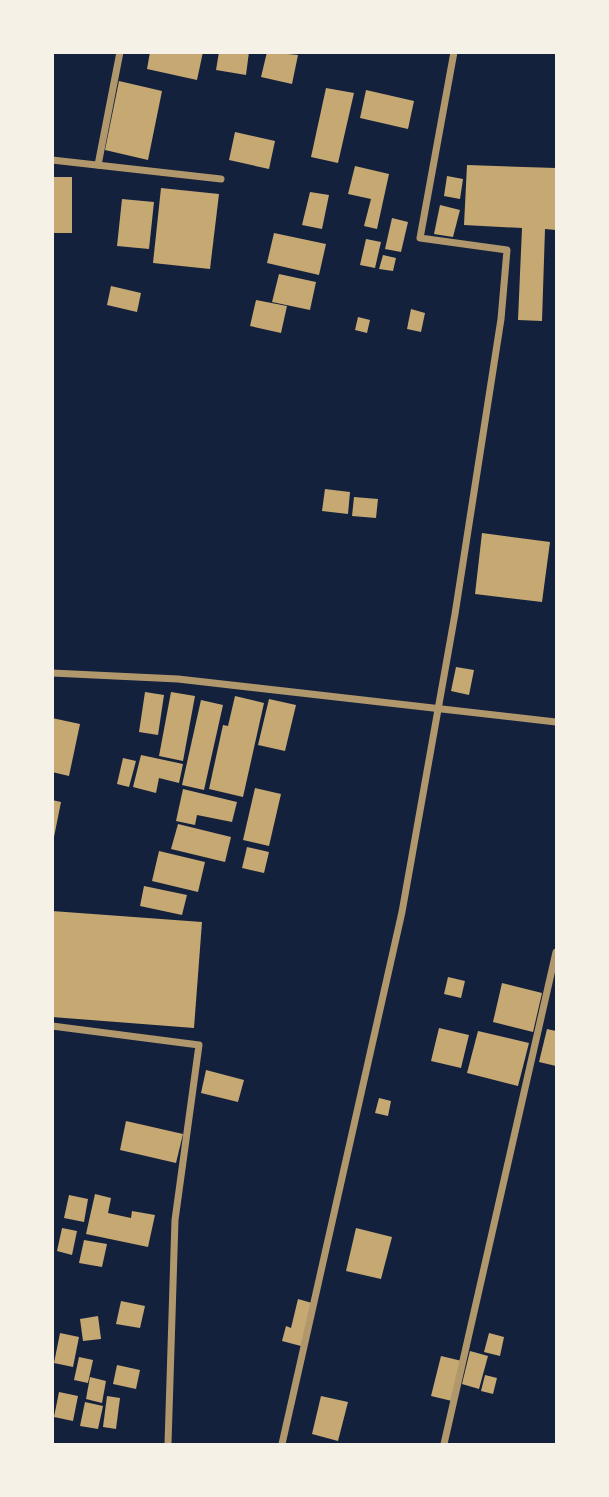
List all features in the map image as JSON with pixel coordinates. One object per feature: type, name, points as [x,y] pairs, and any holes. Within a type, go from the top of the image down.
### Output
[{"type":"street","points":[[98,165],[120,52]]},
{"type":"street","points":[[282,1444],[402,912],[439,708],[501,319],[507,250],[420,238],[454,52]]},
{"type":"street","points":[[52,160],[221,179]]},
{"type":"street","points":[[52,673],[178,679],[556,722]]},
{"type":"street","points":[[444,1444],[556,952]]},
{"type":"street","points":[[52,1026],[199,1045],[174,1220],[168,1444]]},
{"type":"building","points":[[150,52],[203,52],[197,80],[147,69]]},
{"type":"building","points":[[219,52],[249,52],[246,75],[216,70]]},
{"type":"building","points":[[267,52],[298,55],[292,84],[261,77]]},
{"type":"building","points":[[119,81],[162,91],[148,160],[105,150]]},
{"type":"building","points":[[326,88],[354,93],[338,163],[311,157]]},
{"type":"building","points":[[366,90],[414,101],[408,129],[360,118]]},
{"type":"building","points":[[235,132],[275,141],[269,169],[229,160]]},
{"type":"building","points":[[467,165],[556,168],[556,230],[545,229],[542,321],[518,320],[522,228],[464,225]]},
{"type":"building","points":[[355,166],[389,174],[377,229],[364,226],[371,199],[348,194]]},
{"type":"building","points":[[447,176],[463,179],[460,199],[444,196]]},
{"type":"building","points":[[52,177],[72,177],[72,233],[52,233]]},
{"type":"building","points":[[161,188],[219,194],[210,269],[153,263]]},
{"type":"building","points":[[310,192],[329,195],[322,229],[302,225]]},
{"type":"building","points":[[122,199],[154,202],[149,249],[117,246]]},
{"type":"building","points":[[440,205],[460,210],[453,237],[434,234]]},
{"type":"building","points":[[392,218],[408,222],[401,252],[385,249]]},
{"type":"building","points":[[274,233],[326,244],[319,275],[267,263]]},
{"type":"building","points":[[366,239],[381,242],[375,268],[360,265]]},
{"type":"building","points":[[383,255],[396,258],[393,271],[379,269]]},
{"type":"building","points":[[279,274],[316,282],[310,310],[272,302]]},
{"type":"building","points":[[111,286],[141,293],[137,312],[107,305]]},
{"type":"building","points":[[256,300],[287,306],[281,333],[250,326]]},
{"type":"building","points":[[411,309],[425,313],[421,332],[407,329]]},
{"type":"building","points":[[358,317],[370,320],[367,333],[355,330]]},
{"type":"building","points":[[325,489],[350,492],[348,514],[322,511]]},
{"type":"building","points":[[354,497],[378,499],[376,518],[352,516]]},
{"type":"building","points":[[482,533],[550,542],[542,602],[475,594]]},
{"type":"building","points":[[456,667],[474,670],[469,695],[451,691]]},
{"type":"building","points":[[145,692],[164,695],[158,735],[139,732]]},
{"type":"building","points":[[171,692],[195,696],[183,761],[159,756]]},
{"type":"building","points":[[235,696],[264,703],[243,797],[209,789],[223,725],[228,726]]},
{"type":"building","points":[[269,699],[296,705],[285,751],[258,745]]},
{"type":"building","points":[[201,700],[223,705],[204,790],[182,785]]},
{"type":"building","points":[[52,718],[80,724],[69,776],[52,772]]},
{"type":"building","points":[[141,755],[183,764],[179,783],[159,778],[156,793],[133,787]]},
{"type":"building","points":[[123,758],[136,761],[129,787],[117,784]]},
{"type":"building","points":[[255,788],[281,794],[269,846],[243,840]]},
{"type":"building","points":[[183,789],[237,802],[232,822],[197,815],[195,825],[176,821]]},
{"type":"building","points":[[52,800],[61,802],[54,837],[52,837]]},
{"type":"building","points":[[178,824],[231,837],[225,862],[171,849]]},
{"type":"building","points":[[247,847],[269,852],[264,873],[242,868]]},
{"type":"building","points":[[159,851],[205,862],[198,892],[152,881]]},
{"type":"building","points":[[144,886],[187,895],[182,915],[140,906]]},
{"type":"building","points":[[52,911],[202,922],[194,1028],[52,1017]]},
{"type":"building","points":[[448,977],[465,981],[461,998],[444,994]]},
{"type":"building","points":[[502,983],[542,993],[533,1032],[493,1022]]},
{"type":"building","points":[[439,1028],[469,1035],[461,1068],[431,1061]]},
{"type":"building","points":[[547,1029],[556,1031],[556,1066],[539,1062]]},
{"type":"building","points":[[478,1031],[529,1043],[518,1086],[467,1073]]},
{"type":"building","points":[[206,1070],[244,1080],[238,1102],[201,1093]]},
{"type":"building","points":[[379,1098],[391,1101],[388,1116],[375,1113]]},
{"type":"building","points":[[126,1121],[183,1134],[176,1163],[120,1150]]},
{"type":"building","points":[[95,1194],[111,1198],[108,1213],[131,1218],[132,1211],[155,1215],[148,1247],[86,1234]]},
{"type":"building","points":[[69,1195],[88,1199],[84,1222],[64,1218]]},
{"type":"building","points":[[62,1228],[77,1231],[72,1255],[57,1251]]},
{"type":"building","points":[[356,1228],[392,1237],[381,1279],[346,1271]]},
{"type":"building","points":[[84,1240],[107,1244],[102,1267],[79,1263]]},
{"type":"building","points":[[298,1299],[312,1303],[301,1346],[282,1341],[286,1326],[291,1328]]},
{"type":"building","points":[[121,1301],[145,1306],[140,1328],[116,1324]]},
{"type":"building","points":[[98,1316],[101,1339],[83,1341],[80,1319]]},
{"type":"building","points":[[60,1333],[79,1337],[73,1367],[54,1363]]},
{"type":"building","points":[[489,1333],[504,1337],[500,1356],[484,1352]]},
{"type":"building","points":[[470,1351],[488,1356],[479,1389],[462,1384]]},
{"type":"building","points":[[441,1356],[462,1361],[452,1401],[431,1396]]},
{"type":"building","points":[[79,1357],[93,1360],[88,1383],[74,1380]]},
{"type":"building","points":[[117,1365],[140,1370],[136,1389],[113,1384]]},
{"type":"building","points":[[485,1375],[497,1378],[493,1394],[481,1391]]},
{"type":"building","points":[[90,1377],[106,1381],[102,1403],[86,1399]]},
{"type":"building","points":[[59,1392],[78,1396],[73,1421],[54,1417]]},
{"type":"building","points":[[107,1396],[120,1398],[116,1429],[103,1427]]},
{"type":"building","points":[[321,1396],[348,1402],[338,1441],[312,1434]]},
{"type":"building","points":[[85,1402],[103,1406],[98,1429],[80,1426]]}]
